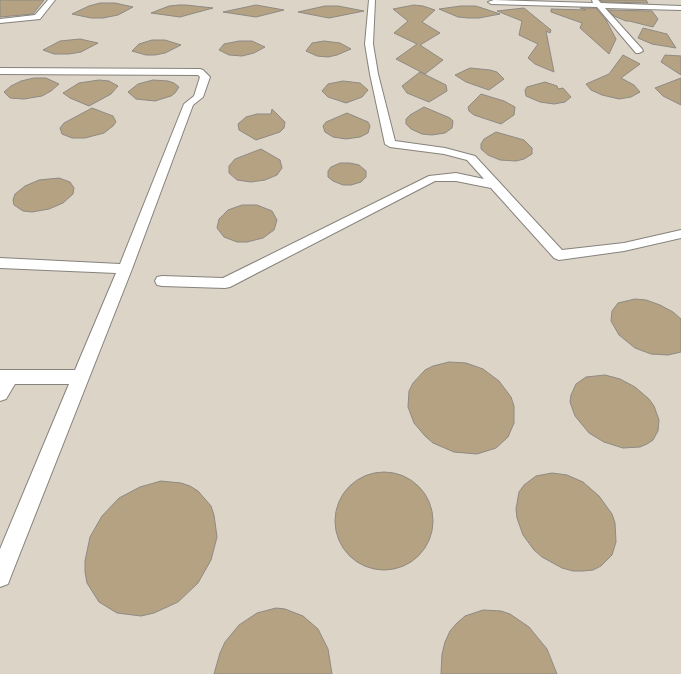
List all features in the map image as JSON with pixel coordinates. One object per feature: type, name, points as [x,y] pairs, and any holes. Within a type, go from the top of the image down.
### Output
[{"type":"lane","points":[[0,21],[37,18],[52,0]]},
{"type":"lane","points":[[372,0],[369,44],[374,74],[390,144],[445,151],[471,158],[559,255],[624,247],[681,234]]},
{"type":"lane","points":[[492,2],[597,3],[681,8]]},
{"type":"lane","points":[[597,3],[639,51]]},
{"type":"lane","points":[[0,71],[200,72],[205,77],[198,98],[189,104],[125,269],[0,576]]},
{"type":"lane","points":[[162,281],[225,283],[433,178],[456,176],[496,185]]},
{"type":"lane","points":[[0,263],[125,269]]},
{"type":"lane","points":[[0,394],[5,377],[81,377]]},
{"type":"shaded area","points":[[0,0],[681,0],[681,674],[0,674]]},
{"type":"building","points":[[0,0],[44,0],[33,14],[0,17]]},
{"type":"building","points":[[600,0],[646,0],[648,3],[602,2]]},
{"type":"building","points":[[100,3],[115,3],[133,7],[118,15],[103,18],[91,18],[72,14],[89,6]]},
{"type":"building","points":[[179,5],[213,8],[180,17],[151,13],[169,6]]},
{"type":"building","points":[[256,5],[284,10],[256,17],[223,12]]},
{"type":"building","points":[[414,5],[435,10],[422,22],[440,33],[420,45],[443,60],[425,74],[396,59],[417,44],[394,33],[408,21],[393,9]]},
{"type":"building","points":[[325,6],[338,6],[364,11],[329,18],[298,12]]},
{"type":"building","points":[[461,6],[476,6],[500,14],[479,18],[468,18],[458,17],[439,9]]},
{"type":"building","points":[[524,8],[551,30],[550,33],[546,31],[554,72],[535,64],[528,58],[538,44],[519,35],[522,21],[497,11]]},
{"type":"building","points":[[580,8],[596,8],[606,20],[616,39],[609,54],[580,28],[582,23],[551,12],[551,9],[586,10]]},
{"type":"building","points":[[608,10],[652,11],[658,19],[653,27],[626,21],[614,16]]},
{"type":"building","points":[[643,28],[667,34],[676,48],[652,44],[638,38]]},
{"type":"building","points":[[80,39],[98,43],[81,52],[69,54],[54,54],[43,50],[60,41]]},
{"type":"building","points":[[152,40],[165,40],[181,45],[165,53],[155,55],[146,55],[132,51],[139,44]]},
{"type":"building","points":[[239,41],[252,41],[265,47],[254,53],[242,56],[229,55],[219,50],[224,44]]},
{"type":"building","points":[[324,41],[340,43],[351,49],[328,57],[317,56],[306,51],[312,43]]},
{"type":"building","points":[[623,55],[640,64],[621,78],[634,85],[640,92],[631,97],[619,99],[602,95],[591,90],[586,84],[609,74]]},
{"type":"building","points":[[665,55],[681,56],[681,75],[661,62]]},
{"type":"building","points":[[470,68],[497,72],[504,79],[489,90],[466,82],[455,75]]},
{"type":"building","points":[[420,72],[446,85],[447,91],[429,102],[407,93],[402,86]]},
{"type":"building","points":[[34,78],[46,78],[59,84],[42,96],[24,99],[10,98],[4,92],[11,86],[21,81]]},
{"type":"building","points":[[681,78],[681,105],[663,96],[655,88]]},
{"type":"building","points":[[99,80],[109,81],[118,86],[111,94],[89,106],[70,98],[63,93],[79,83]]},
{"type":"building","points":[[153,80],[168,81],[179,87],[171,96],[155,101],[136,99],[128,92],[138,84]]},
{"type":"building","points":[[343,81],[360,83],[368,90],[362,97],[346,103],[328,97],[322,91],[328,84]]},
{"type":"building","points":[[545,82],[557,86],[558,89],[563,88],[571,97],[565,102],[554,104],[540,102],[526,96],[525,90],[527,87]]},
{"type":"building","points":[[481,94],[504,101],[515,107],[514,115],[501,124],[474,115],[469,111],[468,107]]},
{"type":"building","points":[[424,107],[450,118],[453,121],[452,128],[445,133],[432,135],[422,134],[411,129],[406,124],[406,119]]},
{"type":"building","points":[[92,108],[113,116],[116,122],[104,133],[85,138],[72,138],[62,134],[60,128],[64,123]]},
{"type":"building","points":[[272,109],[285,122],[284,128],[280,132],[256,140],[239,130],[238,124],[246,117],[257,114],[271,114]]},
{"type":"building","points":[[347,113],[368,122],[370,126],[368,133],[360,137],[346,139],[333,137],[325,132],[323,126],[326,122]]},
{"type":"building","points":[[496,132],[524,140],[532,148],[532,154],[524,159],[516,161],[500,160],[488,155],[481,149],[481,144],[484,139]]},
{"type":"building","points":[[261,149],[280,160],[282,168],[277,175],[265,180],[251,182],[237,180],[229,173],[229,166],[235,159]]},
{"type":"building","points":[[340,163],[359,165],[366,171],[366,177],[361,182],[351,185],[343,185],[333,181],[328,177],[328,171],[331,167]]},
{"type":"building","points":[[59,178],[70,182],[74,188],[73,194],[63,203],[49,209],[32,212],[23,211],[14,205],[13,200],[15,194],[25,186],[39,180]]},
{"type":"building","points":[[242,205],[257,205],[272,211],[277,220],[274,230],[263,238],[247,242],[237,242],[224,237],[217,228],[219,219],[228,210]]},
{"type":"building","points":[[635,299],[646,300],[660,305],[673,312],[681,319],[681,352],[668,355],[651,354],[635,348],[619,335],[611,321],[612,311],[618,303]]},
{"type":"building","points":[[449,362],[466,363],[483,369],[499,381],[511,397],[514,406],[514,423],[508,437],[496,448],[477,454],[454,452],[433,443],[414,423],[408,407],[409,391],[413,383],[425,370],[433,366]]},
{"type":"building","points":[[605,375],[620,379],[635,387],[649,399],[654,406],[659,420],[658,431],[653,440],[640,447],[623,448],[604,442],[589,433],[575,416],[570,402],[571,395],[576,384],[586,377]]},
{"type":"building","points":[[384,472],[403,476],[419,486],[429,502],[433,521],[429,540],[419,556],[403,566],[384,570],[365,566],[349,556],[339,540],[335,521],[339,502],[349,486],[365,476]]},
{"type":"building","points":[[552,473],[567,475],[583,482],[599,496],[612,514],[615,523],[616,542],[612,555],[601,566],[593,570],[573,571],[562,568],[542,557],[534,550],[523,535],[517,518],[516,509],[519,492],[524,485],[536,476]]},
{"type":"building","points":[[161,481],[181,483],[190,486],[198,491],[211,506],[214,515],[217,537],[211,560],[198,583],[178,602],[154,613],[141,616],[117,613],[99,602],[87,583],[85,561],[90,537],[102,516],[119,498],[140,487]]},
{"type":"building","points":[[276,608],[285,609],[303,616],[318,629],[328,649],[332,674],[214,674],[225,642],[239,625],[257,613]]},
{"type":"building","points":[[483,610],[501,611],[510,614],[529,627],[547,649],[557,674],[441,674],[442,654],[450,631],[465,616]]}]
